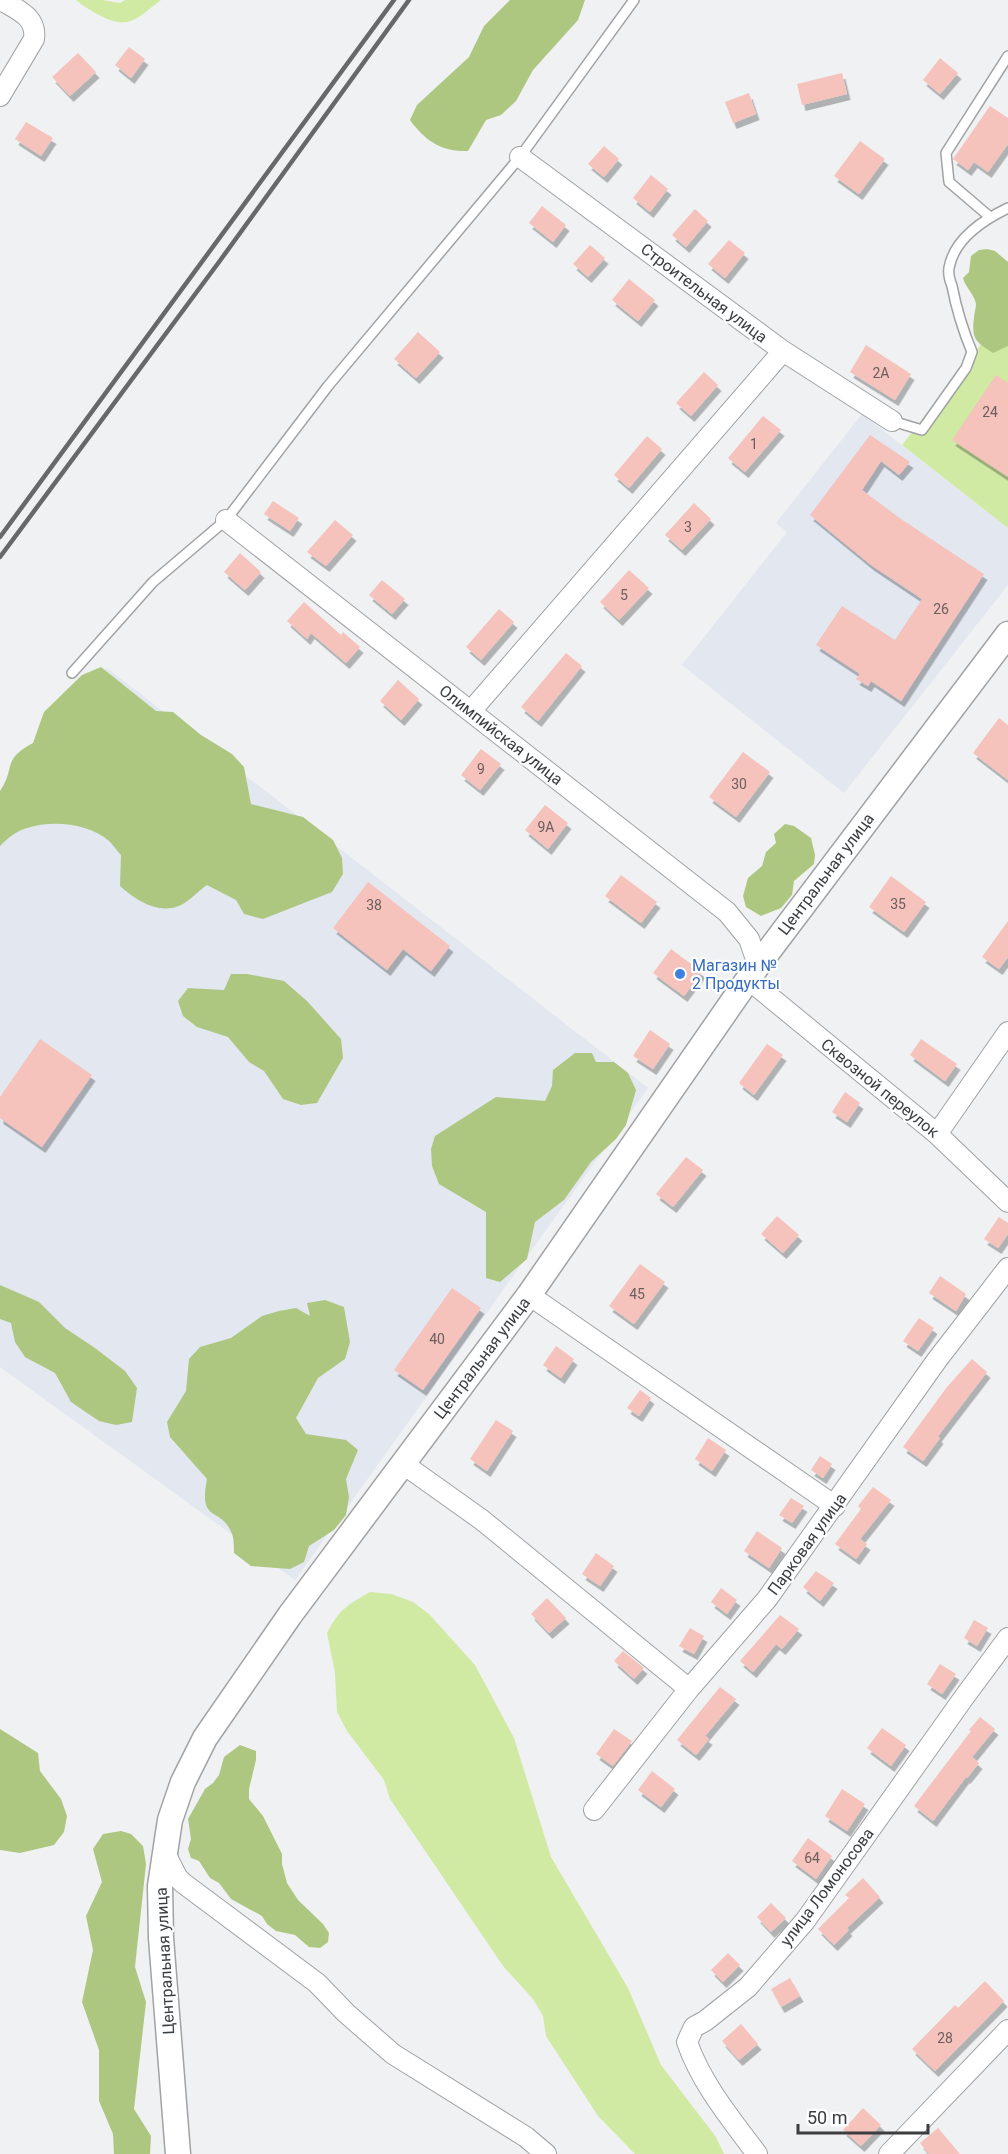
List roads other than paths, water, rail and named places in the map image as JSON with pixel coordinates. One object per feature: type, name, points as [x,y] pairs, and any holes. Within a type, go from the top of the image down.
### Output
[{"type":"street","points":[[0,96],[26,55],[34,39],[35,30],[32,22],[22,13],[1,0]]},
{"type":"street","name":"Строительная улица","points":[[520,157],[783,351],[892,422]]},
{"type":"street","points":[[471,711],[783,351]]},
{"type":"street","name":"Олимпийская улица","points":[[226,520],[727,912],[748,939],[753,972]]},
{"type":"street","name":"Центральная улица","points":[[178,2154],[160,1938],[160,1887],[170,1820],[183,1782],[206,1738],[290,1614],[529,1295],[753,972],[1008,634]]},
{"type":"street","name":"Сквозной переулок","points":[[753,972],[937,1134],[1008,1202]]},
{"type":"street","points":[[937,1134],[1008,1032]]},
{"type":"street","name":"Парковая улица","points":[[594,1810],[689,1689],[767,1599],[937,1360],[1008,1268]]},
{"type":"street","points":[[529,1295],[835,1506]]},
{"type":"street","points":[[402,1463],[482,1520],[689,1689]]},
{"type":"street","name":"улица Ломоносова","points":[[757,2154],[693,2060],[687,2042],[694,2027],[748,1987],[805,1921],[1008,1638]]},
{"type":"street","points":[[164,1851],[177,1877],[183,1883],[317,1983],[345,2013],[393,2054],[525,2137],[546,2154]]},
{"type":"street","points":[[889,2154],[1008,2030]]},
{"type":"lane","points":[[72,673],[153,582],[226,520],[328,386],[520,157],[634,0]]},
{"type":"lane","points":[[990,217],[949,182],[946,153],[1008,56]]},
{"type":"lane","points":[[892,422],[922,430],[966,368],[972,352],[959,321],[948,270],[953,253],[973,229],[1008,208]]},
{"type":"railway","points":[[0,537],[394,0]]},
{"type":"railway","points":[[0,557],[219,262],[409,0]]},
{"type":"place","name":"Магазин № 2 Продукты","points":[[680,974]]}]
